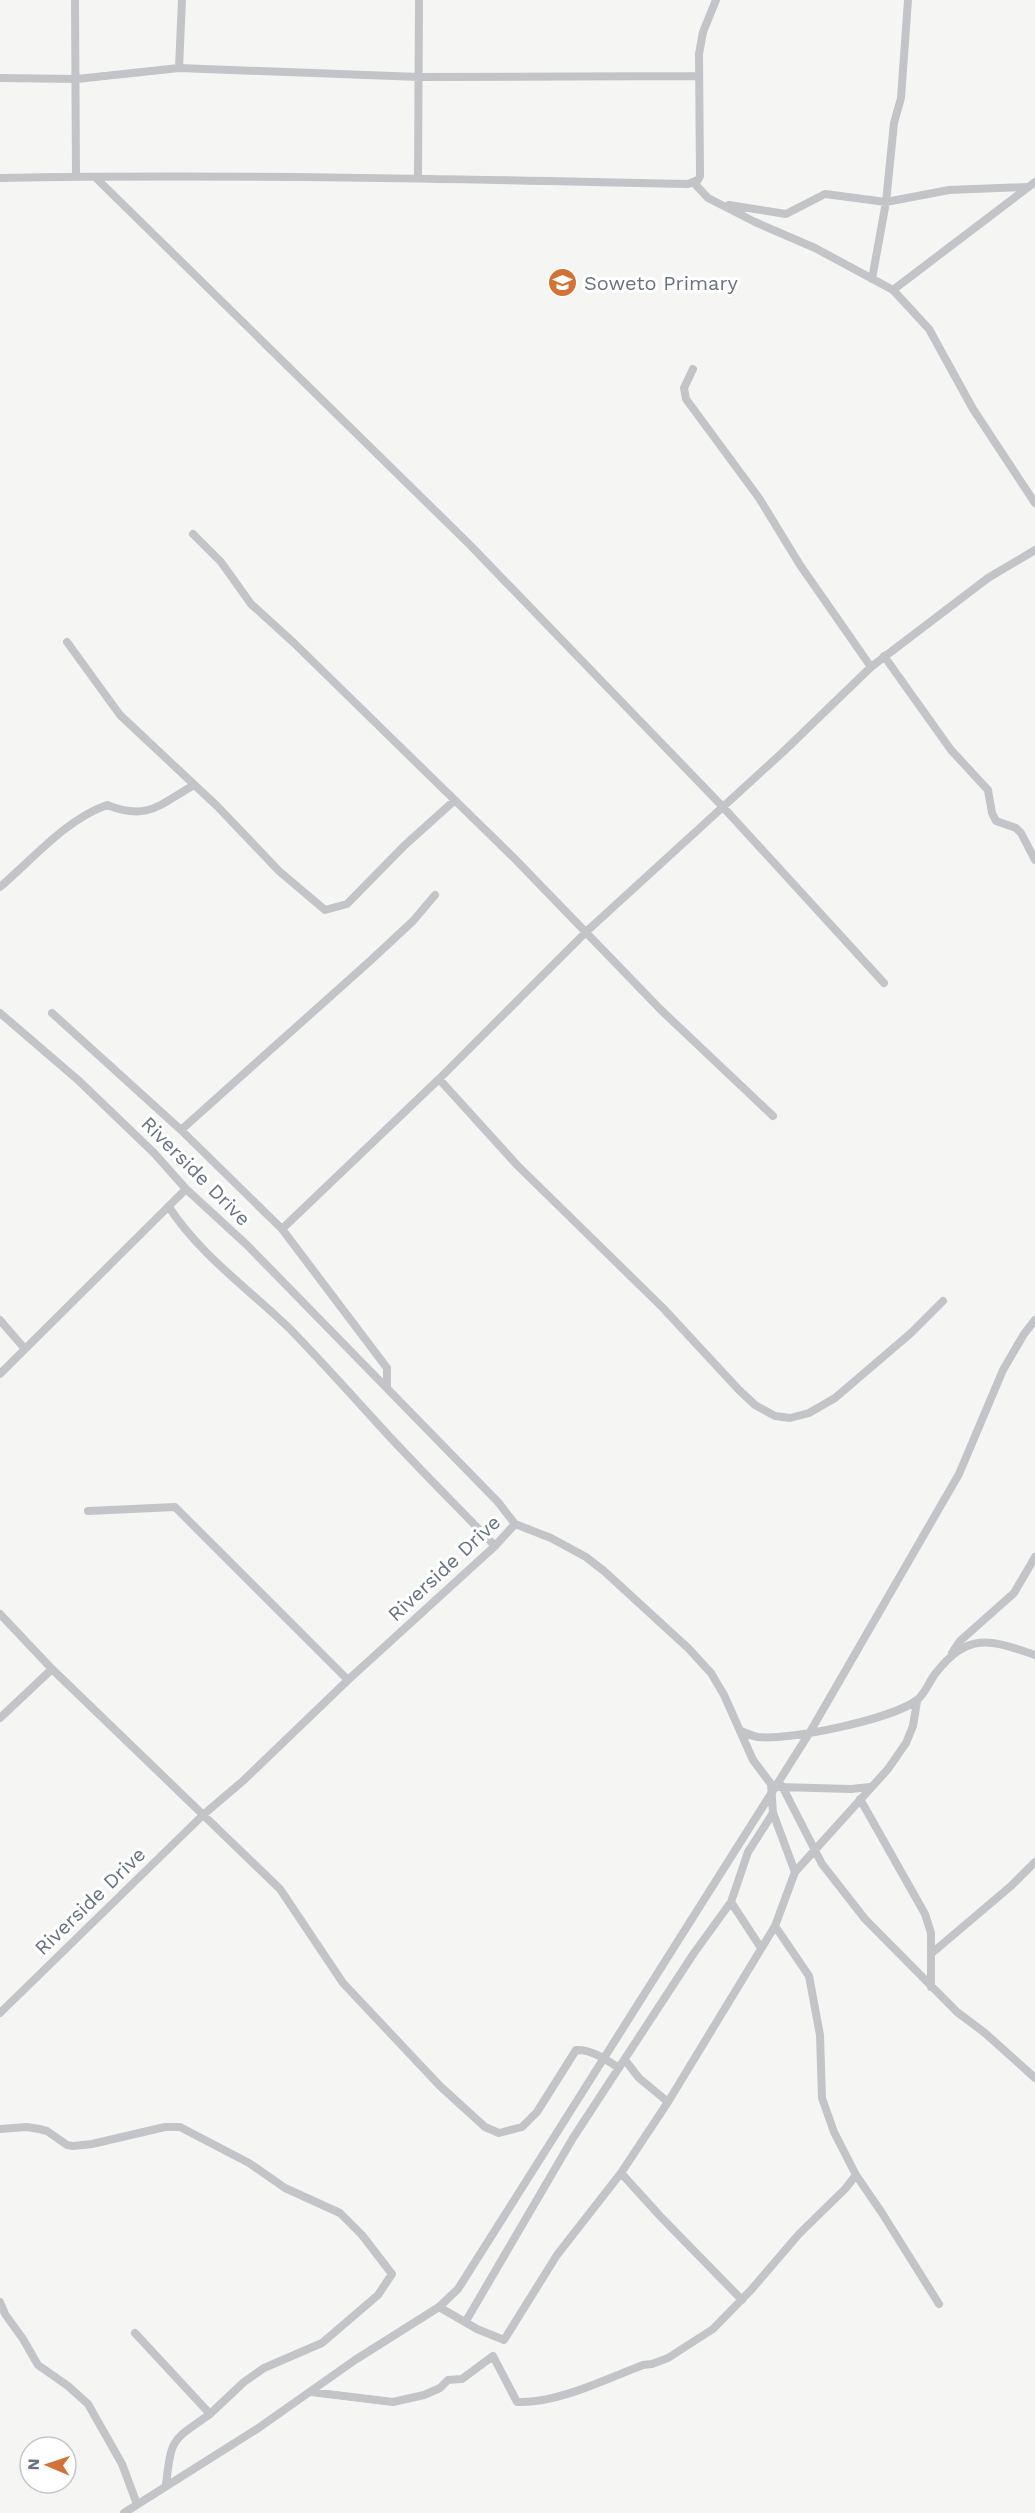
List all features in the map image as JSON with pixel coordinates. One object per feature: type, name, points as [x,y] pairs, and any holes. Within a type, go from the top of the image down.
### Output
[{"type":"street","points":[[75,0],[76,176]]},
{"type":"street","points":[[179,68],[182,0]]},
{"type":"street","points":[[418,178],[419,0]]},
{"type":"street","points":[[0,178],[76,176],[418,178],[694,183],[700,176],[699,54],[703,33],[716,0]]},
{"type":"street","points":[[872,279],[886,202],[889,157],[904,71],[908,0]]},
{"type":"street","points":[[0,78],[77,79],[179,68],[419,77],[698,76]]},
{"type":"street","points":[[95,177],[470,545],[723,807],[884,983]]},
{"type":"street","points":[[893,290],[1035,182]]},
{"type":"street","points":[[694,183],[708,198],[816,249],[893,290],[929,329],[973,409],[1035,503]]},
{"type":"street","points":[[720,204],[786,214],[825,194],[886,202],[949,190],[1027,187]]},
{"type":"street","points":[[693,369],[684,388],[687,399],[759,498],[800,565],[871,667]]},
{"type":"street","points":[[193,534],[221,562],[251,604],[455,800],[587,931],[661,1010],[772,1116]]},
{"type":"street","points":[[282,1229],[439,1079],[587,931],[811,727],[871,667],[988,578],[1035,550]]},
{"type":"street","points":[[67,642],[120,715],[194,785],[279,871],[325,910],[347,904],[405,844],[455,800]]},
{"type":"street","points":[[884,656],[951,750],[988,790],[992,813],[996,821],[1016,828],[1021,833],[1035,861]]},
{"type":"street","points":[[0,887],[55,838],[90,811],[107,805],[126,812],[147,812],[194,785]]},
{"type":"street","points":[[181,1130],[370,961],[413,921],[435,895]]},
{"type":"street","name":"Riverside Drive","points":[[0,1012],[78,1080],[154,1153],[186,1190],[247,1245],[498,1502],[515,1524],[495,1546],[203,1815],[0,2013]]},
{"type":"street","points":[[52,1013],[181,1130],[282,1229],[387,1368],[387,1388]]},
{"type":"street","points":[[439,1079],[516,1166],[663,1308],[755,1405],[775,1416],[790,1418],[809,1413],[835,1398],[911,1334],[943,1301]]},
{"type":"street","points":[[0,1374],[186,1190]]},
{"type":"street","points":[[169,1207],[180,1224],[201,1246],[284,1323],[335,1375],[377,1424],[495,1546]]},
{"type":"street","points":[[0,1320],[25,1349]]},
{"type":"street","points":[[124,2513],[166,2484],[257,2429],[355,2360],[439,2307],[465,2281],[603,2058],[810,1732],[959,1474],[1003,1370],[1035,1320]]},
{"type":"street","points":[[88,1511],[175,1507],[348,1680]]},
{"type":"street","points":[[515,1524],[551,1538],[586,1557],[620,1584],[711,1673],[724,1695],[753,1760],[776,1788],[815,1852],[858,1912],[931,1987],[1035,2078]]},
{"type":"street","points":[[439,2307],[477,2329],[504,2340],[557,2255],[621,2173],[668,2102],[775,1926],[795,1872],[888,1769],[906,1743],[913,1725],[917,1701],[960,1641],[1014,1593],[1035,1557]]},
{"type":"street","points":[[0,1614],[52,1669],[280,1889],[343,1983],[440,2086],[485,2127],[499,2133],[522,2127],[537,2112],[574,2051],[583,2050],[619,2068]]},
{"type":"street","points":[[952,1653],[977,1642],[989,1642],[1035,1655]]},
{"type":"street","points":[[0,1718],[52,1669]]},
{"type":"street","points":[[741,1731],[756,1737],[810,1732],[889,1713],[917,1701]]},
{"type":"street","points":[[776,1788],[870,1787]]},
{"type":"street","points":[[466,2321],[534,2207],[563,2153],[694,1953],[731,1902],[748,1852],[773,1813],[776,1788]]},
{"type":"street","points":[[860,1799],[922,1908],[931,1933],[931,1987]]},
{"type":"street","points":[[773,1813],[795,1872]]},
{"type":"street","points":[[932,1953],[1011,1886],[1035,1862]]},
{"type":"street","points":[[731,1902],[761,1948]]},
{"type":"street","points":[[775,1926],[809,1976],[820,2035],[822,2098],[834,2132],[856,2175],[888,2221],[939,2304]]},
{"type":"street","points":[[625,2060],[639,2078],[668,2102]]},
{"type":"street","points":[[0,2129],[27,2127],[39,2129],[73,2146],[92,2144],[165,2127],[180,2127],[249,2163],[285,2188],[340,2213],[362,2235],[392,2274],[378,2295],[322,2343],[264,2368],[244,2382],[210,2414],[176,2439],[170,2450],[166,2484]]},
{"type":"street","points":[[621,2173],[742,2300]]},
{"type":"street","points":[[311,2392],[352,2396],[375,2402],[393,2402],[424,2395],[440,2388],[448,2380],[462,2379],[492,2355],[517,2402],[539,2401],[668,2358],[713,2329],[856,2175]]},
{"type":"street","points":[[0,2302],[4,2314],[38,2365],[68,2386],[88,2404],[122,2464],[137,2504]]},
{"type":"street","points":[[135,2333],[210,2414]]},
{"type":"place","name":"Soweto Primary","points":[[563,283]]}]
